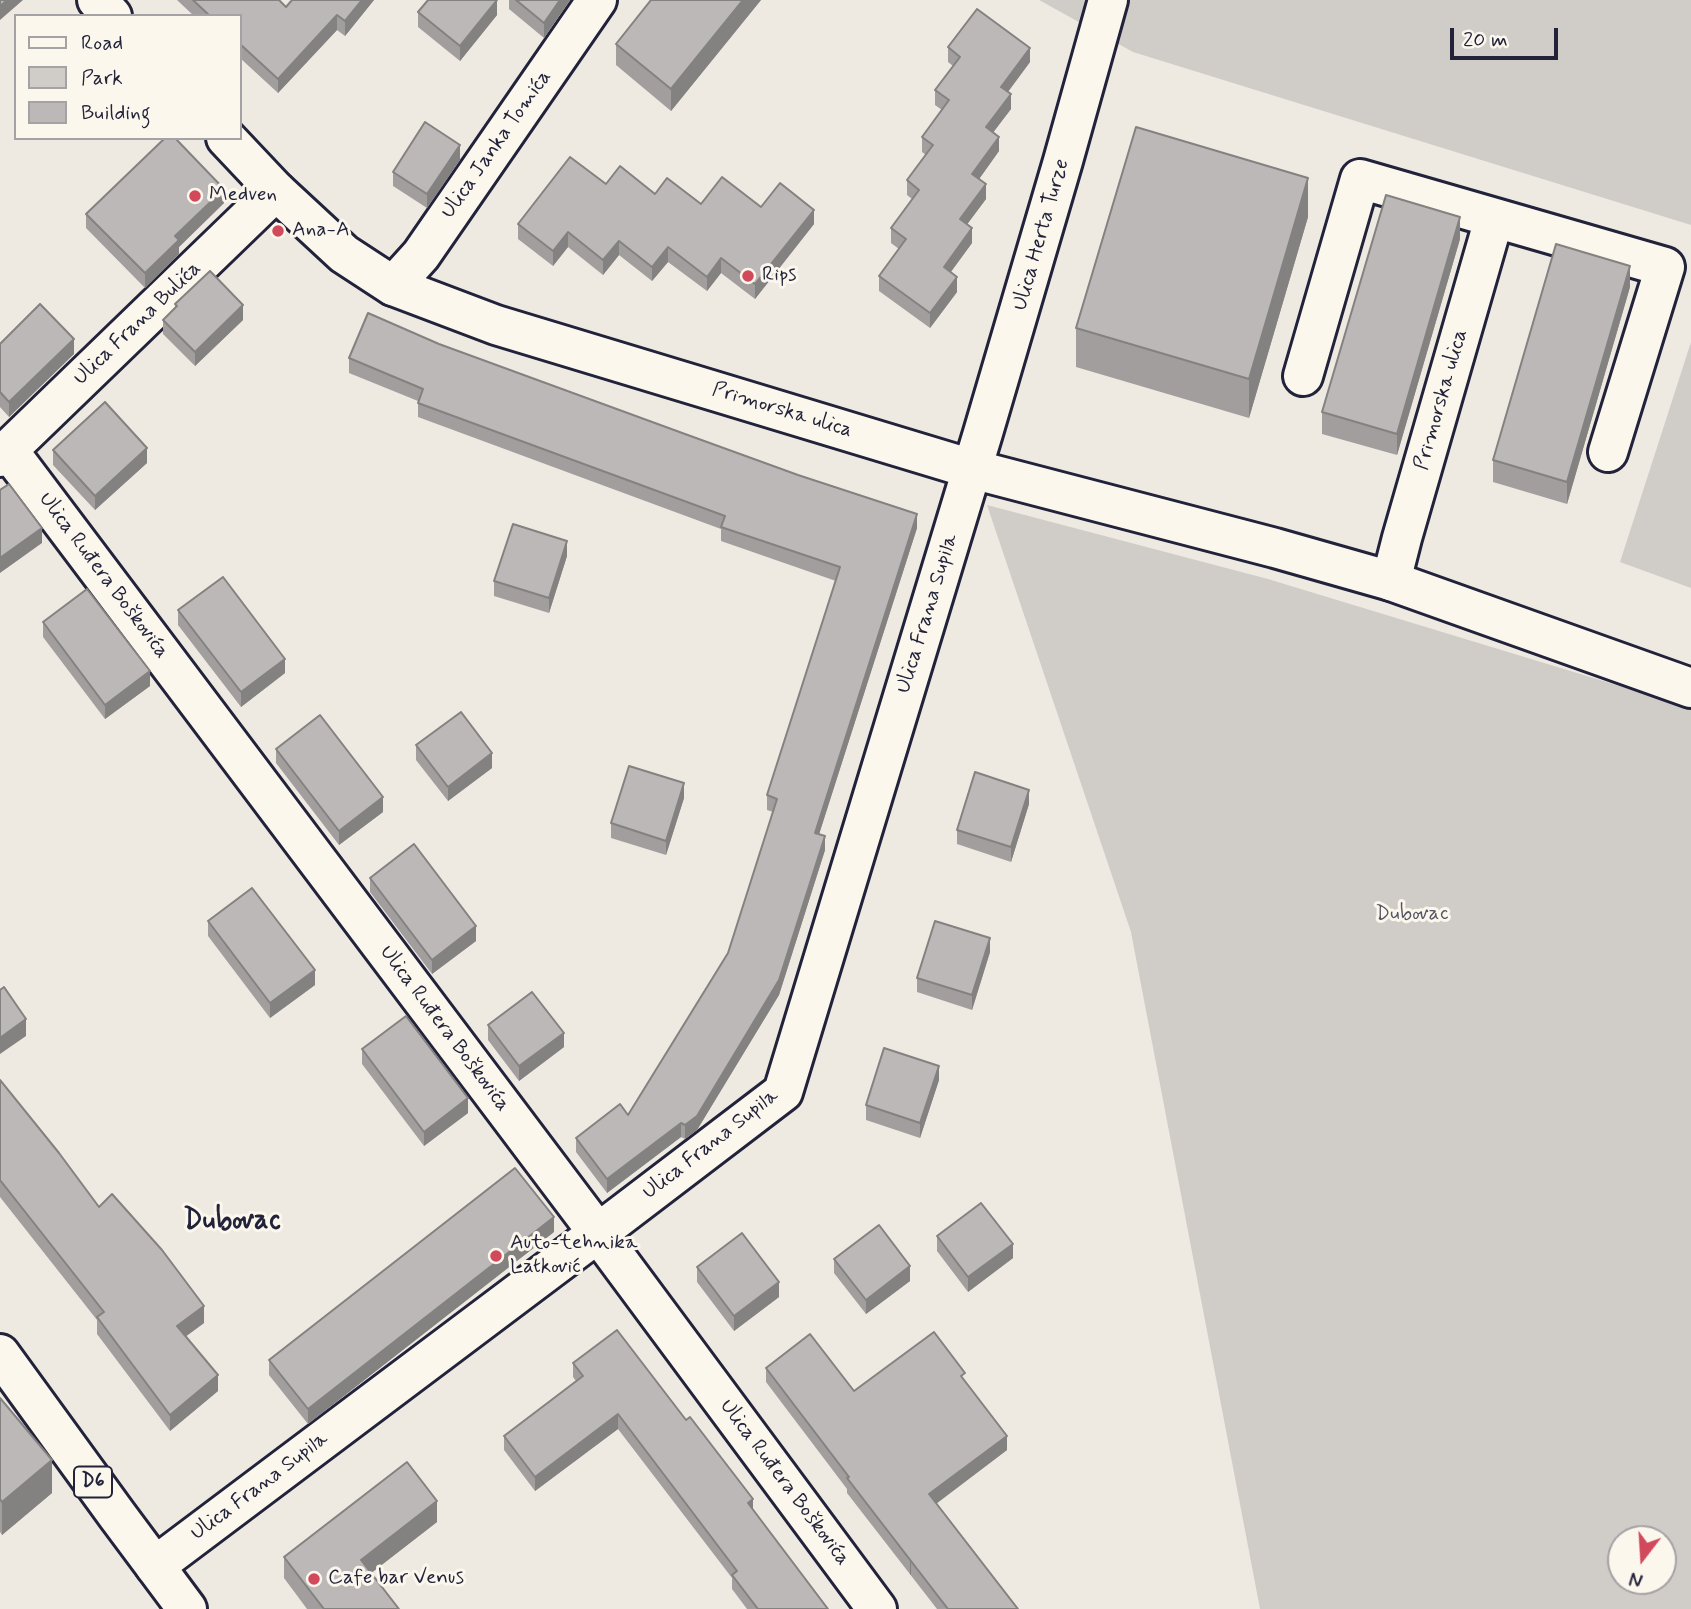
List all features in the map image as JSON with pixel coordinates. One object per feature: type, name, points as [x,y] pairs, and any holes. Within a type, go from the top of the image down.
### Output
[{"type":"street","points":[[97,0],[110,14]]},
{"type":"street","name":"Ulica Janka Tomića","points":[[393,286],[421,255],[597,0]]},
{"type":"street","name":"Ulica Herta Turze","points":[[972,469],[1108,0]]},
{"type":"street","name":"Primorska ulica","points":[[228,140],[276,191],[344,254],[393,286],[496,324],[972,469],[1264,544],[1391,581],[1691,688]]},
{"type":"street","points":[[1303,376],[1360,179],[1665,267],[1608,452]]},
{"type":"street","name":"Ulica Frana Bulića","points":[[4,453],[276,191]]},
{"type":"street","name":"Primorska ulica","points":[[1391,581],[1494,219]]},
{"type":"street","name":"Ulica Ruđera Boškovića","points":[[4,453],[598,1233],[877,1609]]},
{"type":"street","name":"Ulica Frana Supila","points":[[155,1566],[783,1092],[972,469]]},
{"type":"street","name":"D6","points":[[0,1354],[187,1609]]},
{"type":"green space","points":[[1039,0],[1691,0],[1691,225],[1133,52]]},
{"type":"green space","points":[[1691,342],[1691,588],[1620,562]]},
{"type":"green space","name":"Dubovac","points":[[987,505],[1268,579],[1691,710],[1691,1609],[1260,1609],[1131,932]]},
{"type":"building","points":[[193,0],[279,0],[286,7],[292,0],[362,0],[345,21],[337,15],[278,79],[242,46],[242,14],[208,14]]},
{"type":"building","points":[[428,0],[497,0],[460,46],[418,12]]},
{"type":"building","points":[[516,0],[560,0],[544,23]]},
{"type":"building","points":[[651,0],[743,0],[671,89],[616,44]]},
{"type":"building","points":[[977,9],[1030,48],[1001,87],[1011,94],[986,127],[999,137],[972,174],[986,184],[960,219],[972,228],[944,267],[957,277],[930,313],[879,276],[906,239],[891,228],[919,190],[907,180],[933,145],[922,137],[949,100],[935,90],[960,57],[948,47]]},
{"type":"building","points":[[425,122],[460,145],[427,194],[393,172]]},
{"type":"building","points":[[1136,127],[1308,178],[1249,379],[1076,328]]},
{"type":"building","points":[[163,140],[177,140],[224,189],[175,236],[179,240],[145,273],[86,214]]},
{"type":"building","points":[[570,157],[606,184],[620,166],[655,194],[667,178],[701,204],[722,177],[761,207],[780,183],[814,210],[755,284],[721,258],[707,277],[668,247],[652,267],[619,241],[603,260],[568,232],[553,251],[518,224]]},
{"type":"building","points":[[1386,195],[1460,217],[1397,434],[1322,412]]},
{"type":"building","points":[[1556,244],[1630,266],[1567,482],[1493,460]]},
{"type":"building","points":[[210,271],[243,305],[195,352],[163,320],[177,306],[175,304]]},
{"type":"building","points":[[40,304],[74,339],[9,402],[0,392],[0,344]]},
{"type":"building","points":[[368,313],[439,344],[798,475],[917,514],[815,833],[825,836],[779,980],[697,1116],[685,1125],[681,1123],[607,1179],[576,1138],[620,1104],[628,1115],[728,953],[777,799],[767,795],[840,567],[721,527],[725,516],[418,403],[423,389],[349,358]]},
{"type":"building","points":[[105,402],[147,448],[95,496],[53,450]]},
{"type":"building","points":[[9,484],[42,528],[0,558],[0,490]]},
{"type":"building","points":[[513,524],[567,541],[549,598],[494,581]]},
{"type":"building","points":[[223,577],[285,659],[241,692],[178,610]]},
{"type":"building","points":[[87,589],[150,671],[105,705],[43,622]]},
{"type":"building","points":[[461,712],[492,753],[448,787],[416,745]]},
{"type":"building","points":[[320,715],[383,797],[339,831],[276,749]]},
{"type":"building","points":[[629,766],[684,783],[666,841],[611,823]]},
{"type":"building","points":[[975,772],[1029,790],[1011,847],[957,830]]},
{"type":"building","points":[[414,844],[476,926],[432,960],[370,878]]},
{"type":"building","points":[[252,888],[315,970],[270,1003],[208,921]]},
{"type":"building","points":[[935,921],[990,938],[972,995],[917,978]]},
{"type":"building","points":[[4,987],[26,1019],[0,1038],[0,990]]},
{"type":"building","points":[[532,992],[564,1033],[519,1066],[488,1025]]},
{"type":"building","points":[[406,1016],[468,1098],[424,1132],[362,1049]]},
{"type":"building","points":[[884,1048],[939,1066],[920,1123],[866,1105]]},
{"type":"building","points":[[0,1080],[99,1207],[112,1194],[162,1250],[204,1306],[177,1326],[218,1375],[170,1415],[97,1317],[104,1312],[0,1180]]},
{"type":"building","points":[[515,1168],[554,1217],[308,1409],[269,1360]]},
{"type":"building","points":[[981,1203],[1013,1244],[968,1277],[937,1236]]},
{"type":"building","points":[[879,1225],[910,1266],[866,1300],[834,1259]]},
{"type":"building","points":[[742,1233],[779,1282],[734,1316],[697,1267]]},
{"type":"building","points":[[617,1330],[686,1420],[690,1417],[753,1499],[748,1503],[828,1609],[758,1609],[732,1575],[737,1571],[618,1414],[535,1477],[504,1436],[583,1376],[573,1363]]},
{"type":"building","points":[[934,1332],[965,1373],[961,1376],[1007,1436],[929,1494],[1018,1609],[948,1609],[766,1368],[810,1334],[854,1391]]},
{"type":"building","points":[[0,1398],[52,1460],[2,1502],[0,1499]]},
{"type":"building","points":[[407,1462],[437,1501],[361,1560],[399,1609],[324,1609],[284,1557]]},
{"type":"place","name":"Medven","points":[[195,196]]},
{"type":"place","name":"Ana-A","points":[[278,231]]},
{"type":"place","name":"Rips","points":[[748,276]]},
{"type":"place","name":"Auto-tehnika Latković","points":[[496,1256]]},
{"type":"place","name":"Cafe bar Venus","points":[[314,1579]]},
{"type":"district","name":"Dubovac","points":[[232,1222]]}]
